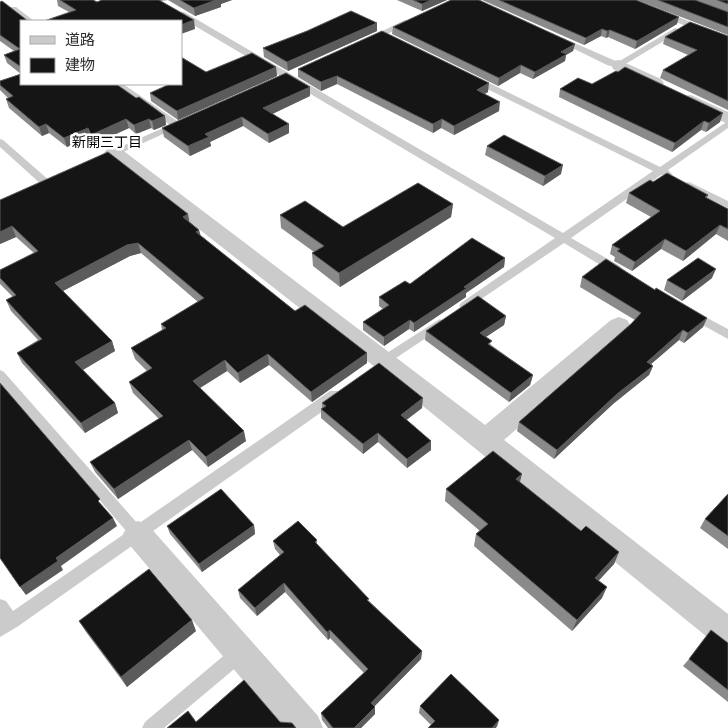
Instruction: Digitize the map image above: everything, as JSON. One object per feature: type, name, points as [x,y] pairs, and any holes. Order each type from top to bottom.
[{"type":"street","points":[[619,65],[728,119]]},
{"type":"street","points":[[106,156],[376,366],[485,441],[728,634]]},
{"type":"street","points":[[485,441],[620,326]]},
{"type":"street","points":[[138,534],[306,728]]},
{"type":"lane","points":[[13,9],[29,20]]},
{"type":"lane","points":[[172,9],[622,272]]},
{"type":"lane","points":[[652,10],[728,40]]},
{"type":"lane","points":[[365,41],[387,36],[416,19]]},
{"type":"lane","points":[[549,35],[610,63],[619,65],[687,24]]},
{"type":"lane","points":[[469,76],[728,205]]},
{"type":"lane","points":[[106,156],[181,123],[120,85]]},
{"type":"lane","points":[[376,366],[564,239],[728,124]]},
{"type":"lane","points":[[0,142],[47,183]]},
{"type":"lane","points":[[679,306],[728,335]]},
{"type":"lane","points":[[0,375],[138,534]]},
{"type":"lane","points":[[0,606],[5,625],[138,534],[344,388]]},
{"type":"lane","points":[[151,728],[240,653]]},
{"type":"building","points":[[60,0],[93,0],[97,2],[102,0],[159,0],[194,20],[182,25],[182,20],[47,20],[76,10]]},
{"type":"building","points":[[180,0],[216,0],[194,8]]},
{"type":"building","points":[[413,0],[432,0],[422,4]]},
{"type":"building","points":[[451,0],[479,0],[575,44],[561,52],[567,54],[535,72],[521,65],[499,78],[393,27]]},
{"type":"building","points":[[499,0],[636,0],[679,17],[637,41],[610,30],[602,29],[586,38]]},
{"type":"building","points":[[658,0],[695,0],[728,12],[728,27]]},
{"type":"building","points":[[717,0],[728,0],[728,4]]},
{"type":"building","points":[[2,1],[27,20],[20,20],[20,49],[0,35],[0,2]]},
{"type":"building","points":[[351,11],[377,23],[287,62],[263,48],[307,31]]},
{"type":"building","points":[[690,22],[728,36],[728,101],[663,70],[697,50],[665,37]]},
{"type":"building","points":[[382,31],[489,83],[477,90],[500,102],[454,126],[442,119],[433,124],[337,76],[321,82],[298,69]]},
{"type":"building","points":[[20,49],[20,66],[4,55]]},
{"type":"building","points":[[252,53],[276,67],[177,111],[150,93],[168,85],[182,85],[182,58],[206,72]]},
{"type":"building","points":[[625,67],[723,113],[709,123],[704,121],[675,143],[560,89],[578,78],[592,84]]},
{"type":"building","points":[[286,73],[310,87],[263,108],[289,124],[268,134],[242,117],[205,134],[209,137],[188,146],[162,128]]},
{"type":"building","points":[[20,74],[20,85],[117,85],[136,98],[139,97],[165,116],[152,121],[149,119],[134,125],[126,119],[91,135],[88,128],[64,138],[46,124],[39,127],[6,99],[13,96],[0,85],[0,81]]},
{"type":"building","points":[[504,135],[563,165],[545,176],[487,146]]},
{"type":"building","points":[[108,152],[188,214],[183,217],[199,230],[196,232],[295,311],[305,305],[367,353],[311,392],[268,354],[238,373],[225,360],[193,381],[244,431],[206,457],[189,440],[114,489],[90,462],[163,416],[129,382],[152,368],[131,348],[166,328],[161,324],[204,298],[138,243],[127,245],[55,283],[112,341],[75,362],[115,403],[81,423],[17,353],[42,339],[6,300],[16,295],[0,278],[0,270],[38,251],[12,226],[0,232],[0,200]]},
{"type":"building","points":[[667,173],[708,195],[705,197],[728,209],[728,229],[720,225],[686,251],[665,239],[635,262],[617,251],[620,249],[612,245],[660,211],[629,193],[650,180],[653,182]]},
{"type":"building","points":[[418,183],[453,204],[339,273],[312,253],[324,246],[280,215],[305,201],[343,227]]},
{"type":"building","points":[[472,238],[505,258],[464,287],[467,288],[414,323],[410,320],[384,337],[363,322],[389,305],[379,297],[405,281],[410,284]]},
{"type":"building","points":[[698,258],[716,269],[686,291],[667,280]]},
{"type":"building","points":[[606,259],[655,290],[656,288],[707,318],[688,333],[683,330],[647,362],[653,366],[617,394],[557,450],[519,422],[631,324],[641,313],[582,277]]},
{"type":"building","points":[[478,296],[506,316],[480,333],[492,341],[488,344],[533,375],[511,393],[426,331]]},
{"type":"building","points":[[379,363],[423,398],[401,415],[431,441],[407,459],[378,433],[363,444],[321,409],[326,406],[322,403]]},
{"type":"building","points":[[0,383],[100,499],[98,501],[113,518],[56,558],[58,561],[20,587],[0,558]]},
{"type":"building","points":[[493,451],[522,474],[516,479],[581,531],[586,526],[619,552],[595,578],[607,587],[577,620],[476,534],[488,524],[446,489]]},
{"type":"building","points":[[221,489],[254,525],[199,564],[167,526]]},
{"type":"building","points":[[728,494],[728,536],[705,519]]},
{"type":"building","points":[[298,521],[317,540],[315,542],[369,599],[367,600],[422,651],[371,703],[375,707],[354,728],[333,728],[321,713],[368,669],[330,630],[327,632],[284,583],[255,608],[238,590],[284,552],[273,541]]},
{"type":"building","points":[[149,569],[192,620],[121,677],[79,621]]},
{"type":"building","points":[[711,630],[728,643],[728,690],[689,659]]},
{"type":"building","points":[[451,674],[499,720],[492,728],[428,728],[435,721],[420,706]]},
{"type":"building","points":[[244,680],[280,722],[292,723],[296,728],[167,728],[188,711],[196,722]]},
{"type":"district","name":"新開三丁目","points":[[107,142]]}]
